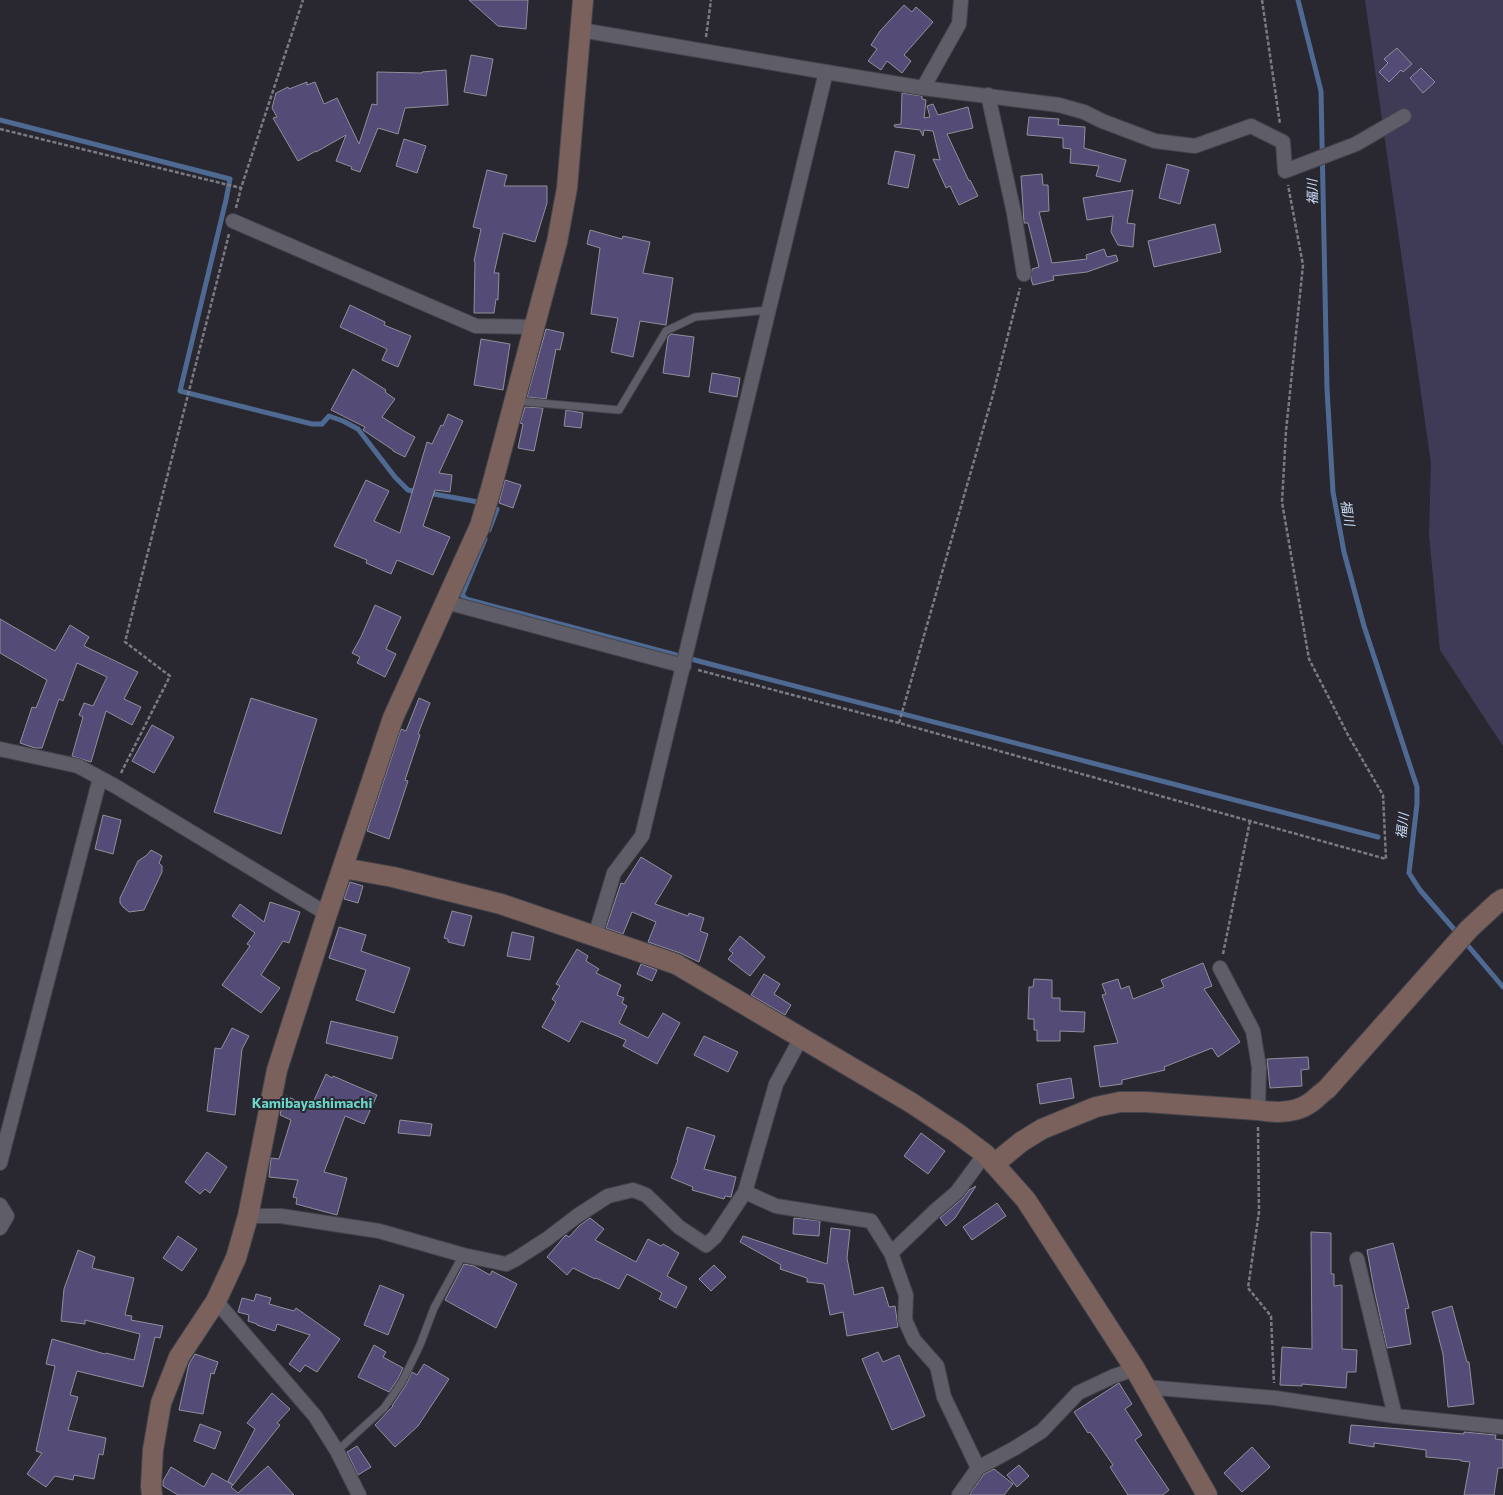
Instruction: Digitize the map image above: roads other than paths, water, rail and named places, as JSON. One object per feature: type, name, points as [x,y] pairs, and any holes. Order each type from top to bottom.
[{"type":"street","points":[[152,1495],[153,1450],[162,1403],[179,1357],[216,1301],[236,1258],[248,1216],[277,1070],[327,914],[394,718],[480,526],[557,242],[567,188],[583,0]]},
{"type":"street","points":[[923,88],[959,24],[961,0]]},
{"type":"street","points":[[581,30],[923,88],[1059,104],[1084,112],[1102,121],[1155,141],[1195,146],[1251,126],[1283,142],[1285,171],[1356,144],[1404,116]]},
{"type":"street","points":[[595,936],[614,873],[642,836],[826,72]]},
{"type":"street","points":[[988,95],[1014,213],[1024,274]]},
{"type":"street","points":[[233,221],[476,326],[534,327]]},
{"type":"street","points":[[446,602],[684,666]]},
{"type":"street","points":[[0,749],[78,766],[115,786],[327,914]]},
{"type":"street","points":[[0,1163],[100,778]]},
{"type":"street","points":[[343,868],[393,877],[501,904],[676,964],[910,1102],[990,1159],[1026,1200],[1135,1369],[1207,1495]]},
{"type":"street","points":[[891,1253],[990,1159],[1021,1142],[1042,1128],[1096,1107],[1120,1102],[1146,1102],[1270,1112],[1291,1111],[1309,1104],[1327,1089],[1469,929],[1496,903],[1503,899]]},
{"type":"street","points":[[1220,968],[1254,1031],[1258,1067],[1258,1110]]},
{"type":"street","points":[[248,1216],[281,1216],[379,1231],[463,1255],[506,1264],[547,1239],[577,1216],[608,1196],[633,1190],[646,1195],[679,1227],[706,1245],[715,1237],[745,1192],[776,1084],[801,1038]]},
{"type":"street","points":[[745,1192],[776,1206],[871,1221],[891,1253],[906,1295],[905,1320],[914,1340],[936,1366],[944,1397],[978,1468]]},
{"type":"street","points":[[0,1205],[7,1216],[0,1228]]},
{"type":"street","points":[[1357,1259],[1395,1416]]},
{"type":"street","points":[[216,1301],[315,1416],[337,1451],[359,1495]]},
{"type":"street","points":[[959,1495],[978,1468],[1015,1448],[1042,1430],[1078,1393],[1114,1376],[1135,1369]]},
{"type":"street","points":[[1145,1387],[1275,1398],[1395,1416],[1503,1427]]},
{"type":"lane","points":[[515,401],[618,410],[666,331],[695,317],[769,310]]},
{"type":"lane","points":[[337,1451],[384,1408],[402,1382],[420,1345],[434,1308],[463,1255]]},
{"type":"waterway","name":"福川","points":[[1298,0],[1321,91],[1327,389],[1333,492],[1344,552],[1364,626],[1417,787],[1417,804],[1409,873],[1420,890],[1459,935]]},
{"type":"waterway","points":[[0,120],[230,179],[180,391],[312,424],[322,424],[329,416],[343,421],[358,429],[395,477],[408,490],[418,492]]},
{"type":"waterway","points":[[428,493],[483,504]]},
{"type":"waterway","points":[[489,530],[497,509],[491,507]]},
{"type":"waterway","points":[[485,539],[462,595],[466,599],[706,663],[1378,837]]},
{"type":"waterway","name":"福川","points":[[1464,941],[1503,987]]},
{"type":"district","name":"Kamibayashimachi","points":[[312,1103]]}]
